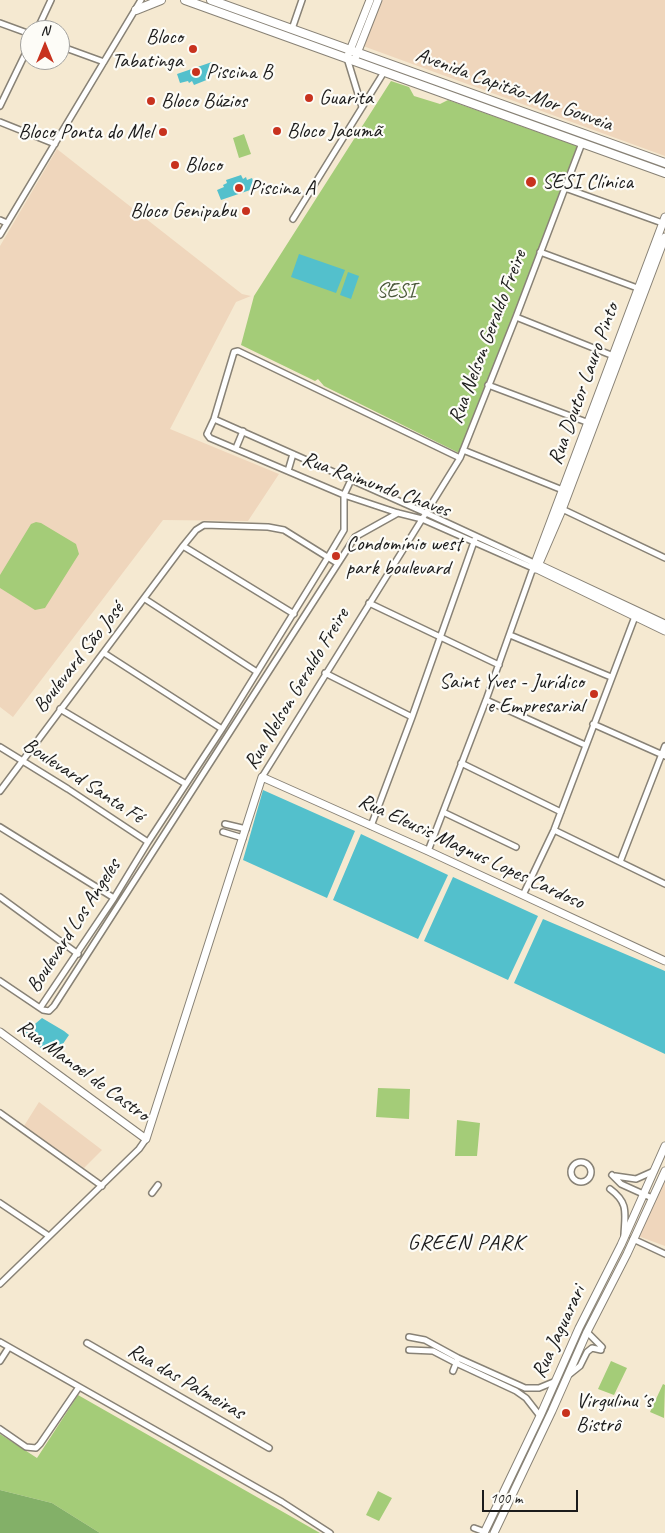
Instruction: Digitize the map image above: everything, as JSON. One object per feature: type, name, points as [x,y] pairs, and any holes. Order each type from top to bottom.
[{"type":"main road","points":[[136,10],[161,0]]},
{"type":"main road","name":"Avenida Capitão-Mor Gouveia","points":[[185,0],[665,173]]},
{"type":"main road","name":"Avenida Capitão-Mor Gouveia","points":[[211,0],[234,4],[292,29],[665,163]]},
{"type":"main road","points":[[351,60],[370,0]]},
{"type":"main road","points":[[354,50],[378,0]]},
{"type":"main road","points":[[454,97],[469,92]]},
{"type":"main road","name":"Rua Doutor Lauro Pinto","points":[[642,289],[664,221]]},
{"type":"main road","name":"Rua Doutor Lauro Pinto","points":[[536,566],[560,508],[642,289],[665,237]]},
{"type":"main road","name":"Rua Raimundo Chaves","points":[[536,566],[636,614],[665,631]]},
{"type":"main road","name":"Rua Raimundo Chaves","points":[[636,614],[665,624]]},
{"type":"main road","name":"Rua Eleusis Magnus Lopes Cardoso","points":[[262,777],[428,850],[665,961]]},
{"type":"main road","name":"Rua Nelson Geraldo Freire","points":[[146,1139],[262,777]]},
{"type":"main road","name":"Rua Manoel de Castro","points":[[0,1032],[146,1139]]},
{"type":"main road","name":"Rua Jaguarari","points":[[484,1532],[540,1416],[579,1328],[624,1238],[665,1146]]},
{"type":"main road","name":"Rua Jaguarari","points":[[494,1533],[587,1332],[665,1171]]},
{"type":"street","points":[[42,20],[51,0]]},
{"type":"street","points":[[0,235],[142,0]]},
{"type":"street","points":[[292,29],[302,0]]},
{"type":"street","points":[[0,23],[20,30]]},
{"type":"street","points":[[70,50],[104,62]]},
{"type":"street","points":[[351,60],[362,108]]},
{"type":"street","points":[[0,106],[20,65]]},
{"type":"street","points":[[293,219],[384,72]]},
{"type":"street","points":[[0,122],[55,144]]},
{"type":"street","name":"Rua Nelson Geraldo Freire","points":[[262,777],[460,458],[582,143]]},
{"type":"street","points":[[565,188],[664,221]]},
{"type":"street","points":[[0,220],[7,223]]},
{"type":"street","points":[[540,252],[642,289]]},
{"type":"street","points":[[516,317],[616,357]]},
{"type":"street","points":[[214,419],[234,352],[238,351],[460,458]]},
{"type":"street","points":[[488,386],[591,424]]},
{"type":"street","name":"Rua Raimundo Chaves","points":[[475,539],[426,513],[214,419],[207,435],[344,495],[422,519],[475,539],[536,566]]},
{"type":"street","points":[[236,448],[243,431]]},
{"type":"street","points":[[463,450],[566,491]]},
{"type":"street","points":[[288,471],[293,454]]},
{"type":"street","points":[[351,480],[344,495],[344,530],[355,537]]},
{"type":"street","points":[[560,508],[665,558]]},
{"type":"street","name":"Boulevard Los Angeles","points":[[344,530],[222,729],[56,988],[40,1008],[45,1011],[51,1009],[63,993],[355,537],[398,513]]},
{"type":"street","name":"Boulevard São José","points":[[0,791],[196,530],[204,526],[268,527],[284,530],[337,563]]},
{"type":"street","points":[[371,826],[475,539]]},
{"type":"street","points":[[183,546],[294,614]]},
{"type":"street","name":"Rua Doutor Lauro Pinto","points":[[428,850],[536,566]]},
{"type":"street","points":[[145,599],[257,672]]},
{"type":"street","points":[[369,603],[499,665]]},
{"type":"street","points":[[523,895],[554,830],[636,614]]},
{"type":"street","points":[[510,635],[612,677]]},
{"type":"street","points":[[104,653],[222,729]]},
{"type":"street","points":[[325,673],[412,717]]},
{"type":"street","points":[[246,690],[248,696],[250,697],[254,694]]},
{"type":"street","points":[[486,700],[585,745]]},
{"type":"street","points":[[60,709],[186,784]]},
{"type":"street","points":[[232,711],[238,709],[241,714]]},
{"type":"street","points":[[509,717],[514,712]]},
{"type":"street","points":[[594,724],[663,755]]},
{"type":"street","points":[[620,862],[665,746]]},
{"type":"street","name":"Boulevard Santa Fé","points":[[0,747],[148,842]]},
{"type":"street","points":[[461,763],[561,812]]},
{"type":"street","points":[[175,802],[177,808],[182,806]]},
{"type":"street","points":[[443,812],[516,847]]},
{"type":"street","points":[[160,824],[167,824],[168,828]]},
{"type":"street","points":[[225,824],[246,829]]},
{"type":"street","points":[[0,827],[114,898]]},
{"type":"street","points":[[554,830],[665,884]]},
{"type":"street","points":[[223,832],[243,838]]},
{"type":"street","points":[[0,897],[78,954]]},
{"type":"street","points":[[0,981],[40,1008]]},
{"type":"street","points":[[56,988],[63,993]]},
{"type":"street","points":[[0,1113],[102,1186]]},
{"type":"street","name":"Rua Nelson Geraldo Freire","points":[[0,1284],[140,1149],[146,1139]]},
{"type":"street","points":[[652,1198],[621,1184],[612,1176],[636,1179],[654,1171]]},
{"type":"street","points":[[152,1192],[158,1185]]},
{"type":"street","points":[[610,1189],[620,1196],[623,1201],[625,1208],[624,1238]]},
{"type":"street","points":[[0,1203],[49,1236]]},
{"type":"street","points":[[633,1239],[665,1254]]},
{"type":"street","points":[[567,1375],[580,1366],[587,1352],[592,1348],[602,1349],[587,1332]]},
{"type":"street","points":[[410,1337],[425,1340],[457,1361],[510,1388],[526,1398],[540,1416]]},
{"type":"street","points":[[0,1342],[282,1502],[330,1533]]},
{"type":"street","name":"Rua das Palmeiras","points":[[87,1343],[269,1448]]},
{"type":"street","points":[[0,1361],[9,1347]]},
{"type":"street","points":[[409,1350],[433,1351],[530,1389],[547,1386],[556,1381]]},
{"type":"street","points":[[452,1371],[457,1361]]},
{"type":"street","points":[[0,1429],[26,1447],[36,1448],[79,1387]]},
{"type":"street","points":[[526,1398],[530,1389]]},
{"type":"street","points":[[473,1531],[484,1532]]},
{"type":"shaded area","points":[[381,0],[665,0],[665,156],[363,46]]},
{"type":"shaded area","points":[[57,149],[242,294],[251,296],[236,302],[170,429],[279,474],[248,521],[163,520],[13,717],[0,707],[0,246]]},
{"type":"shaded area","points":[[39,1102],[102,1150],[84,1168],[24,1126]]},
{"type":"shaded area","points":[[665,1178],[665,1246],[638,1236]]},
{"type":"green space","name":"SESI","points":[[391,81],[409,87],[414,96],[440,104],[448,100],[577,146],[459,453],[324,386],[318,379],[315,381],[241,345],[254,296]]},
{"type":"green space","points":[[244,134],[251,154],[239,158],[233,138]]},
{"type":"green space","points":[[41,523],[76,544],[79,554],[45,608],[35,610],[0,588],[0,575],[31,524]]},
{"type":"green space","points":[[378,1088],[410,1089],[409,1119],[376,1117]]},
{"type":"green space","points":[[457,1120],[480,1123],[477,1156],[455,1156]]},
{"type":"green space","points":[[611,1361],[627,1368],[614,1395],[598,1389]]},
{"type":"green space","points":[[663,1384],[665,1385],[664,1418],[650,1412]]},
{"type":"green space","points":[[78,1395],[320,1533],[100,1533],[52,1503],[0,1490],[0,1434],[37,1458]]},
{"type":"green space","points":[[0,1490],[52,1503],[100,1533],[0,1533]]},
{"type":"green space","points":[[378,1491],[392,1498],[379,1521],[366,1515]]},
{"type":"water","name":"Piscina B","points":[[212,62],[215,69],[210,71],[211,74],[207,75],[209,79],[194,85],[192,81],[180,83],[177,74]]},
{"type":"water","name":"Piscina A","points":[[241,175],[243,179],[246,177],[247,180],[252,178],[256,188],[221,200],[217,190],[224,187],[223,185],[227,183],[226,180]]},
{"type":"water","points":[[299,254],[345,270],[336,293],[291,277]]},
{"type":"water","points":[[348,272],[359,276],[351,299],[340,295]]},
{"type":"water","points":[[263,790],[355,831],[327,898],[243,860]]},
{"type":"water","points":[[361,834],[448,875],[418,939],[333,900]]},
{"type":"water","points":[[453,877],[538,916],[508,980],[424,941]]},
{"type":"water","points":[[543,919],[665,971],[665,1054],[514,983]]},
{"type":"water","points":[[42,1018],[69,1035],[54,1057],[22,1035]]},
{"type":"place","name":"Bloco Tabatinga","points":[[193,49]]},
{"type":"place","name":"Piscina B","points":[[196,72]]},
{"type":"place","name":"Guarita","points":[[309,98]]},
{"type":"place","name":"Bloco Búzios","points":[[151,101]]},
{"type":"place","name":"Bloco Jacumã","points":[[277,131]]},
{"type":"place","name":"Bloco Ponta do Mel","points":[[163,132]]},
{"type":"place","name":"Bloco","points":[[175,165]]},
{"type":"place","name":"SESI Clínica","points":[[531,182]]},
{"type":"place","name":"Piscina A","points":[[239,188]]},
{"type":"place","name":"Bloco Genipabu","points":[[246,211]]},
{"type":"place","name":"Condomínio west park boulevard","points":[[336,556]]},
{"type":"place","name":"Saint Yves - Jurídico e Empresarial","points":[[594,694]]},
{"type":"place","name":"Virgulinu´s Bistrô","points":[[566,1413]]},
{"type":"district","name":"GREEN PARK","points":[[466,1243]]}]
